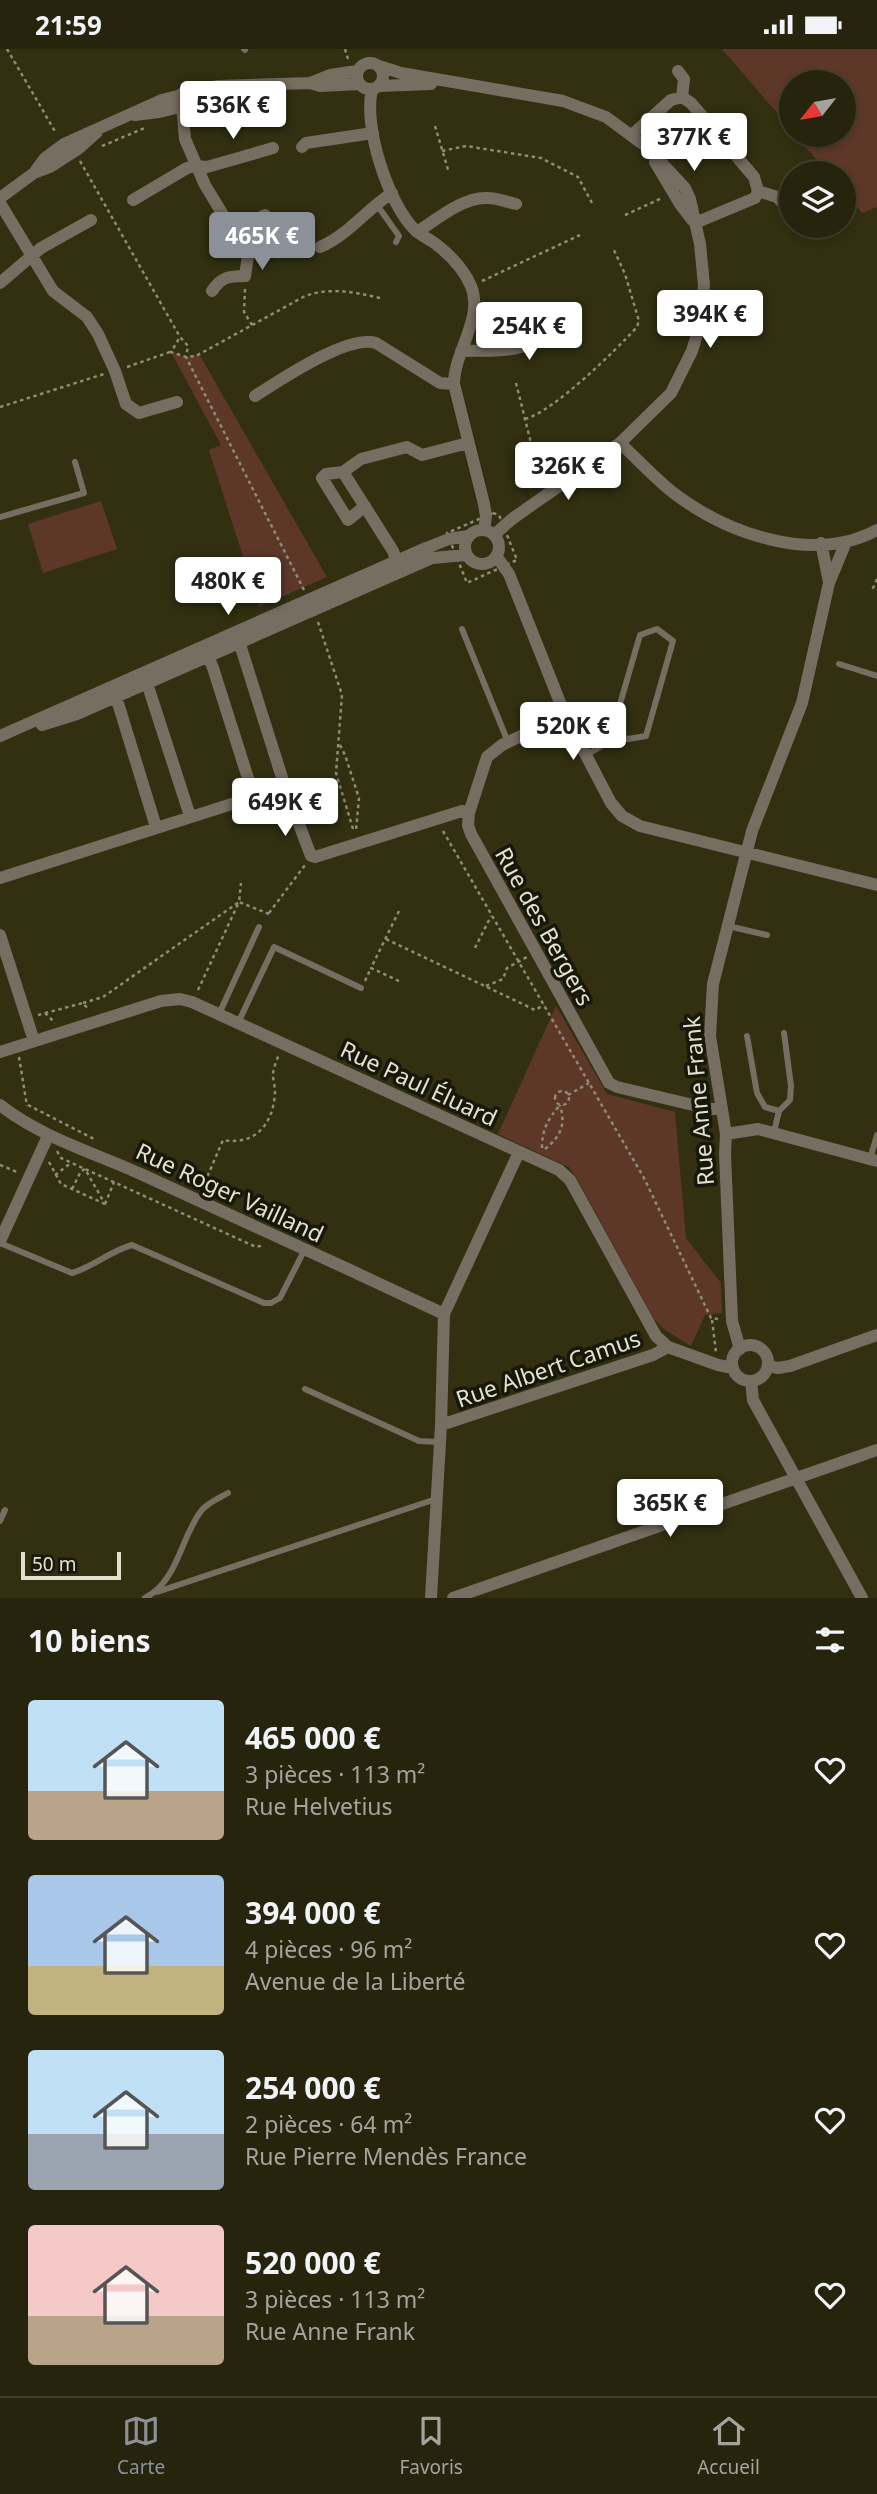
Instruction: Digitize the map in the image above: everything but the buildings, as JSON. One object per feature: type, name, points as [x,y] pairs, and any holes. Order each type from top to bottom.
[{"type":"street","points":[[0,736],[63,712],[77,714],[114,691],[399,566],[449,539],[468,536],[478,530],[494,530],[621,443],[671,393],[692,351],[699,328],[704,285],[703,264],[690,199],[684,188],[648,148],[606,117],[562,101],[457,84],[367,63],[358,78],[320,86],[310,83],[268,86],[181,100],[159,112],[130,115],[102,127],[86,143],[67,150],[50,167],[34,173],[0,201],[53,291],[87,317],[98,334],[126,404],[139,413],[177,402]]},
{"type":"street","points":[[379,67],[383,76],[375,88],[369,112],[392,193],[401,212],[417,232],[437,244],[455,261],[471,286],[474,312],[454,384],[486,516],[499,545],[500,561],[565,715],[588,754],[611,803],[631,823],[877,885]]},
{"type":"street","points":[[678,71],[684,79],[682,97]]},
{"type":"street","points":[[358,78],[365,89],[457,84]]},
{"type":"street","points":[[632,135],[671,100],[682,97],[691,103],[754,177],[758,191],[755,198],[695,223]]},
{"type":"street","points":[[181,100],[185,138],[196,166],[248,256],[245,276],[229,276],[218,282],[212,291]]},
{"type":"street","points":[[302,147],[306,143],[373,133]]},
{"type":"street","points":[[133,200],[187,168],[208,167],[273,148]]},
{"type":"street","points":[[648,148],[673,193],[695,223]]},
{"type":"street","points":[[758,191],[779,199]]},
{"type":"street","points":[[320,247],[331,243],[376,203],[392,193]]},
{"type":"street","points":[[417,232],[467,202],[479,198],[489,197],[516,204]]},
{"type":"street","points":[[234,233],[265,215]]},
{"type":"street","points":[[0,283],[31,255],[91,220]]},
{"type":"street","points":[[461,351],[518,348],[535,342],[548,330],[560,308]]},
{"type":"street","points":[[256,396],[316,359],[367,341],[376,343],[440,383],[454,384]]},
{"type":"street","points":[[365,506],[348,520],[322,478],[326,474],[343,472],[361,459],[407,447],[422,455],[468,443]]},
{"type":"street","points":[[621,443],[671,491],[729,525],[789,542],[846,541],[873,534]]},
{"type":"street","points":[[343,472],[399,566]]},
{"type":"street","points":[[461,555],[468,536]]},
{"type":"street","points":[[829,583],[846,541]]},
{"type":"street","points":[[821,543],[829,583]]},
{"type":"street","points":[[399,566],[432,558],[461,555],[481,565],[500,561]]},
{"type":"street","name":"Rue Anne Frank","points":[[740,1349],[732,1321],[726,1134],[709,1022],[713,983],[746,853],[773,773],[802,703],[829,583]]},
{"type":"street","points":[[238,637],[285,787],[311,856],[461,811],[469,813],[487,757],[493,750],[565,715]]},
{"type":"street","points":[[206,651],[254,797]]},
{"type":"street","points":[[145,678],[190,817]]},
{"type":"street","points":[[114,691],[156,827]]},
{"type":"street","points":[[0,744],[31,726]]},
{"type":"street","points":[[0,878],[285,787]]},
{"type":"street","name":"Rue des Bergers","points":[[469,813],[468,825],[471,834],[602,1075]]},
{"type":"street","points":[[0,935],[34,1041]]},
{"type":"street","name":"Rue Paul Éluard","points":[[0,1052],[161,1001],[180,999],[192,1002],[559,1170],[570,1180],[644,1319],[656,1336],[668,1347],[733,1368]]},
{"type":"street","points":[[602,1075],[617,1087],[710,1109],[722,1109]]},
{"type":"street","name":"Rue Roger Vailland","points":[[0,1105],[48,1136],[80,1147],[444,1314]]},
{"type":"street","points":[[726,1134],[758,1129],[874,1160]]},
{"type":"street","points":[[0,1242],[48,1136]]},
{"type":"street","points":[[431,1598],[444,1314],[519,1152]]},
{"type":"street","points":[[768,1366],[790,1366],[877,1335]]},
{"type":"street","points":[[746,1346],[759,1348],[767,1359],[768,1366],[762,1376],[751,1381],[740,1378],[733,1368],[733,1361],[740,1349],[746,1346]]},
{"type":"street","name":"Rue Albert Camus","points":[[441,1425],[653,1355],[668,1347]]},
{"type":"street","points":[[751,1381],[753,1400],[862,1598]]},
{"type":"street","points":[[453,1598],[877,1450]]},
{"type":"lane","points":[[376,203],[399,236],[396,242]]},
{"type":"lane","points":[[0,517],[84,493],[75,462]]},
{"type":"lane","points":[[462,629],[508,742]]},
{"type":"lane","points":[[588,754],[600,747],[611,735],[640,635],[657,629],[673,641],[646,736],[628,739],[611,735]]},
{"type":"lane","points":[[839,664],[877,676]]},
{"type":"lane","points":[[727,926],[767,935]]},
{"type":"lane","points":[[219,1014],[259,927]]},
{"type":"lane","points":[[238,1023],[274,947],[362,988]]},
{"type":"lane","points":[[774,1132],[779,1111],[790,1100],[791,1086],[784,1033]]},
{"type":"lane","points":[[747,1036],[757,1093],[765,1107],[779,1111]]},
{"type":"lane","points":[[874,1160],[877,1135]]},
{"type":"lane","points":[[0,1242],[72,1273],[132,1245],[264,1303],[280,1298],[305,1249]]},
{"type":"lane","points":[[305,1389],[419,1441],[439,1442]]},
{"type":"lane","points":[[157,1592],[166,1583],[202,1509],[228,1493]]},
{"type":"lane","points":[[145,1598],[436,1499]]},
{"type":"lane","points":[[0,1521],[5,1510]]},
{"type":"path","points":[[7,49],[67,150],[80,161],[180,337],[188,346],[186,357],[311,605],[342,695],[338,743],[337,779],[356,837],[359,798],[345,754],[338,743]]},
{"type":"path","points":[[435,127],[449,173]]},
{"type":"path","points":[[442,151],[466,146],[541,157],[578,177],[592,203]]},
{"type":"path","points":[[625,215],[673,193]]},
{"type":"path","points":[[471,286],[580,235]]},
{"type":"path","points":[[525,419],[533,417],[561,398],[637,327],[639,321],[625,274],[613,248]]},
{"type":"path","points":[[245,276],[244,311],[252,325]]},
{"type":"path","points":[[0,407],[171,352],[186,357],[195,356],[305,296],[318,292],[346,291],[380,298]]},
{"type":"path","points":[[171,352],[180,337]]},
{"type":"path","points":[[516,383],[534,455]]},
{"type":"path","points":[[494,513],[499,515],[494,530],[517,560],[500,561],[467,583],[461,555],[447,533],[486,516],[494,513]]},
{"type":"path","points":[[877,579],[873,588],[877,590]]},
{"type":"path","points":[[436,819],[644,1178],[712,1318],[718,1365]]},
{"type":"path","points":[[259,927],[311,856]]},
{"type":"path","points":[[192,1002],[239,902],[241,883]]},
{"type":"path","points":[[239,902],[268,914]]},
{"type":"path","points":[[26,1018],[103,997],[239,902]]},
{"type":"path","points":[[362,988],[398,911]]},
{"type":"path","points":[[475,948],[492,915]]},
{"type":"path","points":[[386,939],[535,1010],[544,1005]]},
{"type":"path","points":[[485,987],[503,979],[507,968],[536,952]]},
{"type":"path","points":[[371,968],[401,982]]},
{"type":"path","points":[[83,1003],[97,1021]]},
{"type":"path","points":[[202,1189],[223,1140],[238,1143],[248,1140],[258,1134],[264,1125],[275,1092],[273,1074],[283,1044]]},
{"type":"path","points":[[18,1046],[28,1105]]},
{"type":"path","points":[[568,1095],[563,1091],[556,1094],[555,1101],[560,1105],[565,1120],[557,1139],[542,1151],[542,1135],[548,1119],[560,1105],[566,1103],[568,1095],[602,1075]]},
{"type":"path","points":[[105,1204],[61,1184],[49,1160],[57,1152],[71,1163],[256,1247],[266,1244],[271,1233]]},
{"type":"path","points":[[55,1175],[71,1163]]},
{"type":"path","points":[[0,1165],[30,1178]]},
{"type":"path","points":[[72,1189],[81,1171],[85,1169]]},
{"type":"path","points":[[85,1169],[105,1204]]},
{"type":"path","points":[[105,1204],[114,1182]]},
{"type":"path","points":[[712,1318],[732,1321]]},
{"type":"shaded area","points":[[722,49],[877,49],[877,207],[862,213],[856,206],[856,161],[818,161],[805,147],[856,147],[856,70],[779,70],[779,115]]},
{"type":"shaded area","points":[[171,352],[186,357],[199,354],[327,577],[259,607],[209,450],[221,445]]},
{"type":"shaded area","points":[[101,501],[117,549],[43,573],[28,524]]},
{"type":"shaded area","points":[[556,1006],[607,1094],[675,1112],[686,1238],[721,1283],[722,1313],[705,1315],[691,1346],[665,1330],[654,1319],[569,1167],[498,1134]]}]
